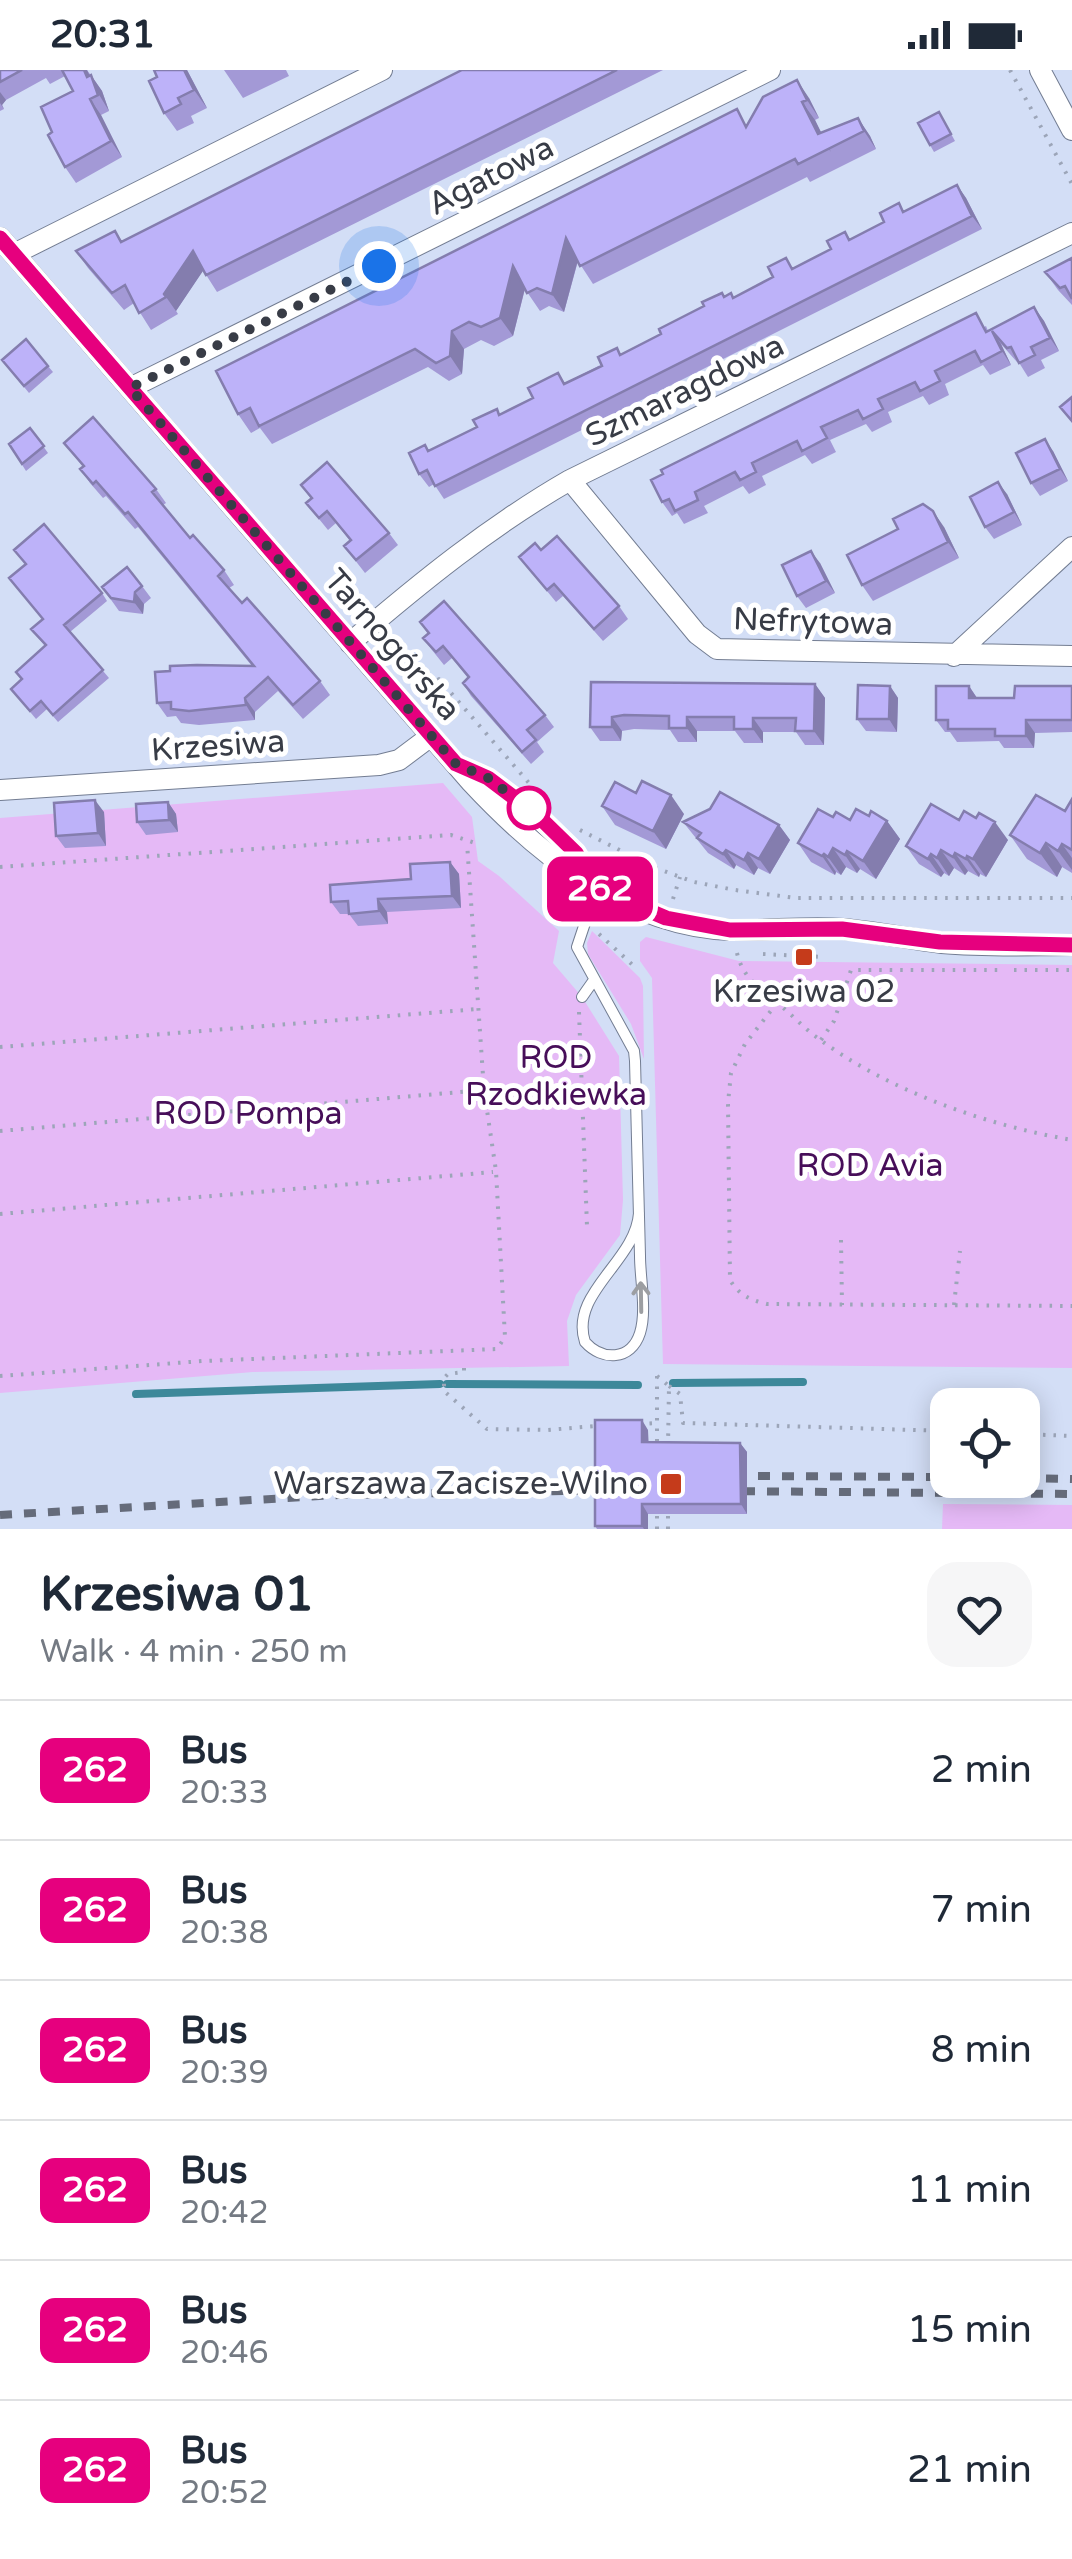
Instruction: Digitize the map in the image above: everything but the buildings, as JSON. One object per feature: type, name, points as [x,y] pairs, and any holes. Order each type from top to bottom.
[{"type":"street","points":[[7,246],[382,70]]},
{"type":"street","name":"Agatowa","points":[[130,388],[770,70]]},
{"type":"street","points":[[1040,70],[1072,130]]},
{"type":"street","name":"Szmaragdowa","points":[[350,643],[464,549],[570,480],[1072,232]]},
{"type":"street","name":"Tarnogórska","points":[[7,246],[456,764],[537,846],[596,888],[666,918],[730,930],[842,929],[940,942],[1072,945]]},
{"type":"street","name":"Nefrytowa","points":[[570,480],[697,634],[718,649],[1072,656]]},
{"type":"street","points":[[954,656],[1072,547]]},
{"type":"street","name":"Krzesiwa","points":[[0,790],[379,765],[399,760],[432,736]]},
{"type":"lane","points":[[596,888],[577,941],[581,958],[634,1051],[639,1212],[640,1334],[623,1353],[602,1355],[585,1342],[582,1317],[630,1243],[639,1212]]},
{"type":"lane","points":[[582,997],[594,980]]},
{"type":"path","points":[[1010,70],[1072,184]]},
{"type":"path","points":[[398,698],[410,688],[418,698],[439,679],[531,786]]},
{"type":"path","points":[[569,820],[581,831],[653,867],[694,882],[734,890],[796,898],[1072,898]]},
{"type":"path","points":[[0,868],[451,836],[475,843]]},
{"type":"path","points":[[0,1376],[203,1361],[496,1348],[505,1337],[496,1171],[484,1090],[467,843]]},
{"type":"path","points":[[596,928],[636,968]]},
{"type":"path","points":[[730,930],[739,962],[750,982],[821,1040],[917,1095],[993,1122],[1072,1140]]},
{"type":"path","points":[[821,1040],[834,1021],[851,970],[1072,970]]},
{"type":"path","points":[[582,997],[579,1011],[586,1226]]},
{"type":"path","points":[[777,1002],[745,1044],[730,1072],[730,1280],[743,1296],[767,1304],[1072,1306]]},
{"type":"path","points":[[0,1047],[478,1009]]},
{"type":"path","points":[[0,1131],[484,1090]]},
{"type":"path","points":[[0,1214],[496,1171]]},
{"type":"path","points":[[841,1240],[842,1304]]},
{"type":"path","points":[[954,1305],[960,1251]]},
{"type":"path","points":[[464,1368],[464,1372],[444,1378],[444,1391],[488,1429],[548,1430],[602,1424]]},
{"type":"path","points":[[657,1452],[657,1376],[680,1394],[683,1424],[930,1431]]},
{"type":"path","points":[[668,1386],[668,1451]]},
{"type":"path","points":[[624,1424],[657,1423]]},
{"type":"path","points":[[1040,1435],[1072,1436]]},
{"type":"path","points":[[648,1436],[657,1436]]},
{"type":"path","points":[[657,1514],[657,1529]]},
{"type":"path","points":[[668,1514],[668,1529]]},
{"type":"green space","name":"ROD Pompa","points":[[443,783],[472,817],[478,861],[559,931],[553,963],[582,997],[619,1056],[623,1200],[620,1235],[576,1295],[567,1321],[569,1366],[253,1372],[0,1393],[0,818]]},
{"type":"green space","points":[[592,931],[640,978],[644,1059],[631,1024],[588,954]]},
{"type":"green space","name":"ROD Avia","points":[[646,937],[739,961],[1072,965],[1072,1368],[663,1364],[652,978],[640,961],[640,942]]},
{"type":"green space","points":[[943,1504],[1072,1505],[1072,1529],[942,1529]]},
{"type":"waterway","points":[[673,1383],[803,1382]]},
{"type":"waterway","points":[[136,1394],[440,1384]]},
{"type":"waterway","points":[[447,1384],[638,1385]]},
{"type":"railway","points":[[758,1476],[930,1477]]},
{"type":"railway","points":[[1040,1478],[1072,1479]]},
{"type":"railway","points":[[0,1515],[338,1495],[624,1490]]},
{"type":"railway","points":[[719,1491],[1072,1494]]},
{"type":"bus line","name":"262","points":[[0,238],[456,764],[503,787],[536,814],[576,853],[596,888],[666,918],[730,930],[842,929],[940,942],[1072,945]]},
{"type":"place","name":"Krzesiwa 02","points":[[804,957]]},
{"type":"place","name":"Warszawa Zacisze-Wilno","points":[[671,1484]]},
{"type":"route","points":[[379,266],[130,388],[456,764],[503,787],[536,814],[529,808]]},
{"type":"park label","name":"ROD Rzodkiewka","points":[[556,1076]]}]
